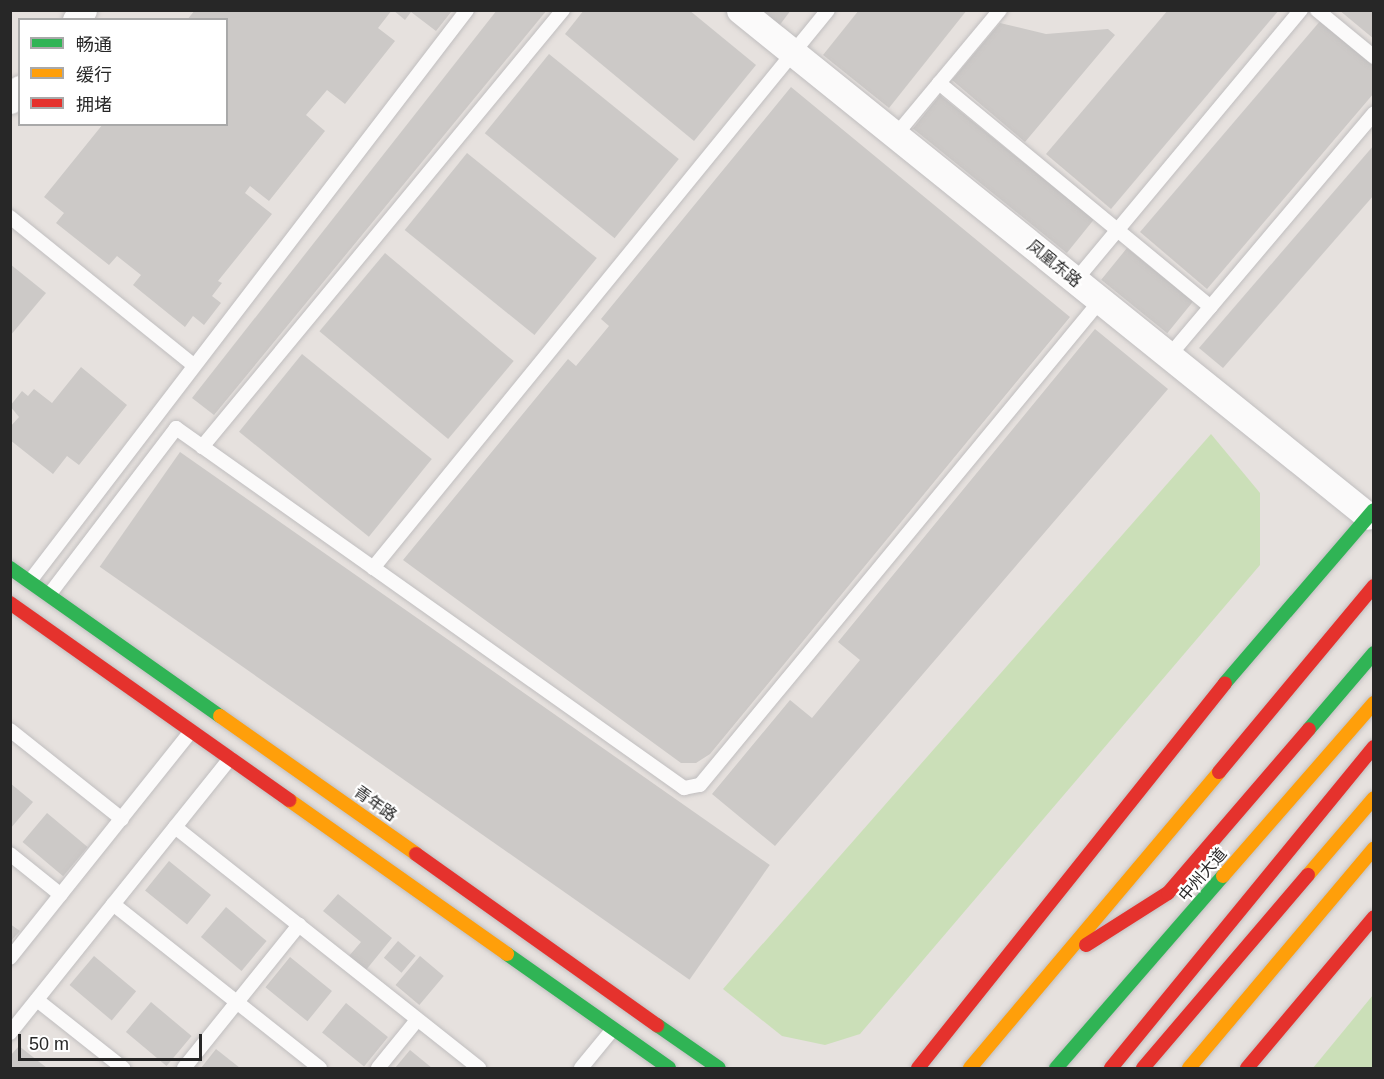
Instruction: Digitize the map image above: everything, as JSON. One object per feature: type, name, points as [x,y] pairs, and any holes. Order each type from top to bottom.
[{"type":"main road","points":[[918,1068],[1201,712],[1371,513]]},
{"type":"main road","name":"青年路","points":[[10,568],[719,1068]]},
{"type":"main road","points":[[970,1068],[1374,586]]},
{"type":"main road","points":[[10,603],[669,1068]]},
{"type":"main road","points":[[1059,962],[1168,893],[1374,653]]},
{"type":"main road","name":"中州大道","points":[[1056,1068],[1374,703]]},
{"type":"main road","points":[[1113,1068],[1374,747]]},
{"type":"main road","points":[[1143,1068],[1374,798]]},
{"type":"main road","points":[[1189,1068],[1374,848]]},
{"type":"main road","points":[[1247,1068],[1374,917]]},
{"type":"main road","points":[[1038,1068],[1103,1014]]},
{"type":"street","name":"凤凰东路","points":[[740,10],[1100,301],[1371,513]]},
{"type":"lane","points":[[30,582],[192,364],[467,10]]},
{"type":"lane","points":[[202,447],[563,10]]},
{"type":"lane","points":[[373,568],[828,10]]},
{"type":"lane","points":[[895,136],[1000,10]]},
{"type":"lane","points":[[1075,281],[1301,10]]},
{"type":"lane","points":[[1317,10],[1374,57]]},
{"type":"lane","points":[[939,83],[1211,307]]},
{"type":"lane","points":[[1169,356],[1374,113]]},
{"type":"lane","points":[[10,217],[192,364]]},
{"type":"lane","points":[[49,595],[176,428],[684,788],[700,785],[1100,301]]},
{"type":"lane","points":[[10,730],[122,819]]},
{"type":"lane","points":[[10,958],[191,731]]},
{"type":"lane","points":[[10,1033],[230,758]]},
{"type":"lane","points":[[175,827],[478,1068]]},
{"type":"lane","points":[[10,855],[61,895]]},
{"type":"lane","points":[[113,904],[320,1068]]},
{"type":"lane","points":[[184,1068],[299,925]]},
{"type":"lane","points":[[37,1000],[123,1068]]},
{"type":"lane","points":[[378,1068],[417,1020]]},
{"type":"lane","points":[[581,1068],[613,1029]]},
{"type":"green space","points":[[1211,434],[1260,493],[1260,565],[860,1034],[825,1045],[782,1036],[723,989]]},
{"type":"green space","points":[[1373,995],[1373,1068],[1313,1068]]},
{"type":"building","points":[[195,10],[392,10],[378,28],[395,41],[345,104],[327,90],[306,115],[325,131],[269,201],[250,186],[245,193],[272,214],[218,281],[222,283],[212,296],[221,303],[204,325],[193,316],[185,327],[133,285],[141,275],[117,256],[109,265],[56,223],[64,213],[44,197],[101,126],[228,126],[228,18],[189,18]]},
{"type":"building","points":[[393,10],[450,10],[451,12],[436,31],[411,12],[405,20]]},
{"type":"building","points":[[497,10],[547,10],[214,415],[192,398]]},
{"type":"building","points":[[584,10],[689,10],[756,65],[694,141],[565,34]]},
{"type":"building","points":[[761,10],[791,10],[779,26]]},
{"type":"building","points":[[859,10],[967,10],[889,108],[823,55]]},
{"type":"building","points":[[1168,10],[1279,10],[1111,209],[1046,154]]},
{"type":"building","points":[[1339,10],[1374,10],[1374,39]]},
{"type":"building","points":[[1321,20],[1374,64],[1374,93],[1207,289],[1140,232]]},
{"type":"building","points":[[1000,23],[1046,34],[1108,29],[1115,35],[1025,142],[952,80]]},
{"type":"building","points":[[549,54],[679,159],[615,238],[485,133]]},
{"type":"building","points":[[791,87],[1070,317],[710,754],[696,763],[681,763],[403,560],[568,359],[576,366],[609,326],[601,319]]},
{"type":"building","points":[[940,95],[1094,220],[1067,253],[913,128]]},
{"type":"building","points":[[1374,145],[1374,195],[1223,368],[1199,348]]},
{"type":"building","points":[[467,153],[597,258],[534,335],[405,230]]},
{"type":"building","points":[[1127,248],[1193,301],[1167,333],[1101,280]]},
{"type":"building","points":[[385,253],[514,361],[448,439],[319,331]]},
{"type":"building","points":[[10,264],[46,293],[10,336]]},
{"type":"building","points":[[1095,329],[1168,389],[775,846],[712,794],[790,700],[812,718],[860,660],[838,642]]},
{"type":"building","points":[[302,354],[432,459],[369,537],[239,432]]},
{"type":"building","points":[[81,367],[127,405],[79,465],[67,456],[53,474],[10,440],[10,427],[19,417],[10,406],[22,391],[28,396],[34,389],[52,403]]},
{"type":"building","points":[[180,452],[770,865],[689,980],[100,567]]},
{"type":"building","points":[[10,783],[33,802],[10,829]]},
{"type":"building","points":[[47,813],[88,847],[63,876],[23,842]]},
{"type":"building","points":[[169,861],[211,895],[187,925],[145,891]]},
{"type":"building","points":[[338,894],[392,938],[366,970],[349,956],[361,942],[323,911]]},
{"type":"building","points":[[226,907],[267,941],[242,971],[201,937]]},
{"type":"building","points":[[10,924],[20,931],[10,942]]},
{"type":"building","points":[[398,941],[416,956],[401,973],[384,958]]},
{"type":"building","points":[[94,956],[136,991],[112,1020],[70,985]]},
{"type":"building","points":[[420,956],[444,976],[419,1005],[396,985]]},
{"type":"building","points":[[290,957],[332,991],[307,1021],[265,987]]},
{"type":"building","points":[[151,1002],[192,1036],[167,1066],[126,1032]]},
{"type":"building","points":[[346,1003],[388,1037],[364,1067],[322,1033]]},
{"type":"building","points":[[19,1046],[47,1068],[10,1068],[10,1056]]},
{"type":"building","points":[[216,1049],[240,1068],[201,1068]]},
{"type":"building","points":[[410,1050],[432,1068],[395,1068]]},
{"type":"traffic: fast","points":[[1225,683],[1374,510]]},
{"type":"traffic: fast","points":[[10,568],[220,716]]},
{"type":"traffic: fast","points":[[1309,729],[1374,653]]},
{"type":"traffic: fast","points":[[1056,1068],[1223,876]]},
{"type":"traffic: fast","points":[[507,954],[669,1068]]},
{"type":"traffic: fast","points":[[657,1025],[719,1068]]},
{"type":"traffic: slow","points":[[1223,876],[1374,703]]},
{"type":"traffic: slow","points":[[220,716],[416,854]]},
{"type":"traffic: slow","points":[[970,1068],[1219,772]]},
{"type":"traffic: slow","points":[[1308,875],[1374,798]]},
{"type":"traffic: slow","points":[[289,800],[507,954]]},
{"type":"traffic: slow","points":[[1189,1068],[1374,848]]},
{"type":"traffic: jam","points":[[1219,772],[1374,586]]},
{"type":"traffic: jam","points":[[10,603],[289,800]]},
{"type":"traffic: jam","points":[[918,1068],[1225,683]]},
{"type":"traffic: jam","points":[[1086,945],[1168,893],[1309,729]]},
{"type":"traffic: jam","points":[[1111,1068],[1374,747]]},
{"type":"traffic: jam","points":[[416,854],[657,1025]]},
{"type":"traffic: jam","points":[[1143,1068],[1308,875]]},
{"type":"traffic: jam","points":[[1247,1068],[1374,917]]}]
